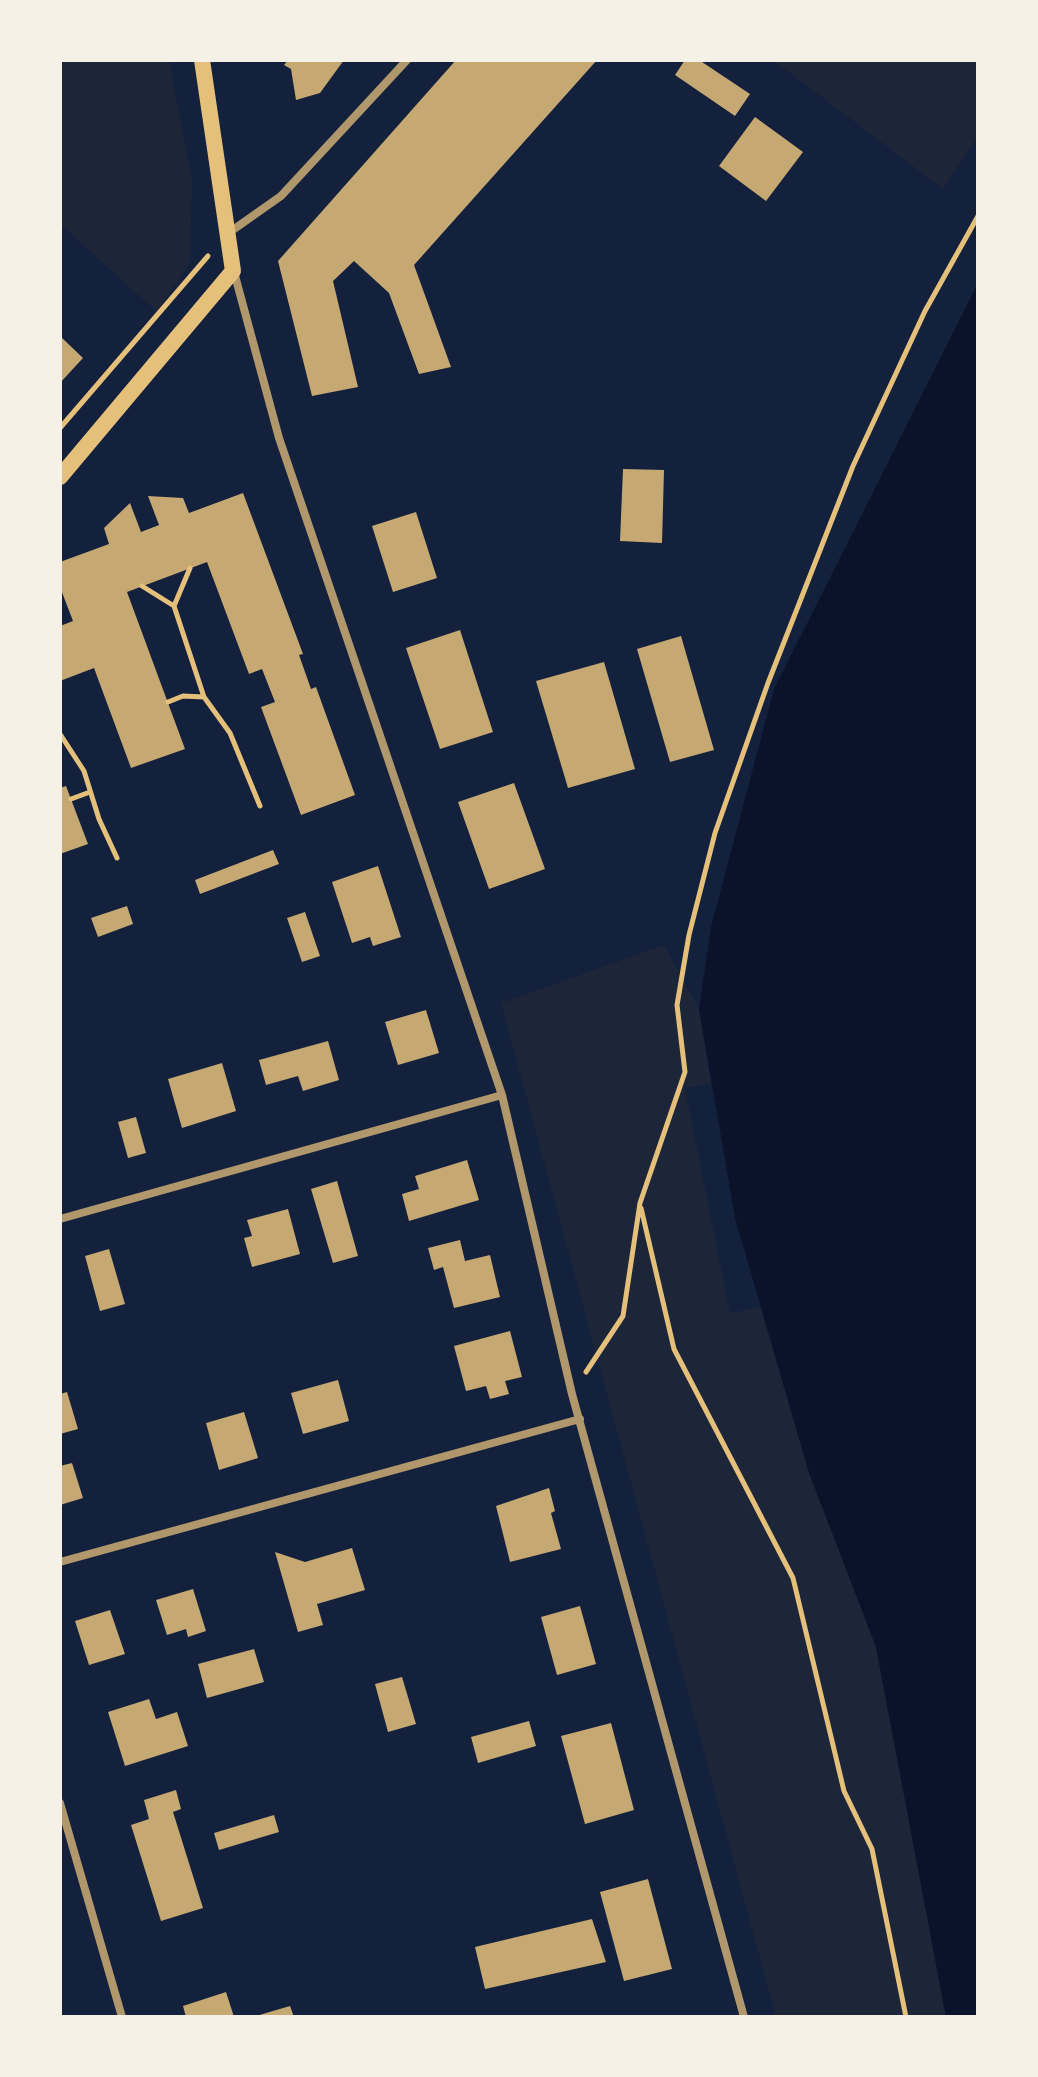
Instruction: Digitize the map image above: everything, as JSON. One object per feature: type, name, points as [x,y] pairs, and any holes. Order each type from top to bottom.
[{"type":"main road","points":[[60,477],[233,271],[202,60]]},
{"type":"street","points":[[227,234],[281,196],[407,60]]},
{"type":"street","points":[[233,271],[279,438],[502,1095],[572,1394],[744,2017]]},
{"type":"street","points":[[60,1219],[502,1095]]},
{"type":"street","points":[[60,1562],[580,1419]]},
{"type":"street","points":[[60,1803],[122,2017]]},
{"type":"path","points":[[572,1394],[623,1316],[640,1203],[685,1072],[677,1005],[689,935],[715,833],[768,683],[853,466],[925,311],[978,216]]},
{"type":"path","points":[[60,428],[227,234]]},
{"type":"path","points":[[174,606],[190,568]]},
{"type":"path","points":[[142,586],[174,606],[204,697],[230,733],[260,806]]},
{"type":"path","points":[[168,702],[183,696],[204,697]]},
{"type":"path","points":[[60,734],[84,771],[117,858]]},
{"type":"path","points":[[71,799],[90,792]]},
{"type":"path","points":[[640,1203],[674,1349],[793,1578],[844,1791],[872,1849],[906,2017]]},
{"type":"shaded area","points":[[60,60],[169,60],[192,181],[190,263],[157,312],[60,224]]},
{"type":"shaded area","points":[[773,60],[978,60],[978,137],[943,189]]},
{"type":"shaded area","points":[[978,283],[978,2017],[946,2017],[876,1647],[809,1473],[735,1218],[699,1009],[711,927],[774,689]]},
{"type":"shaded area","points":[[664,945],[699,1009],[711,1084],[685,1088],[730,1313],[761,1307],[803,1452],[876,1647],[946,2017],[776,2017],[501,1003]]},
{"type":"building","points":[[288,60],[344,60],[320,93],[296,100],[291,69],[284,65]]},
{"type":"building","points":[[456,60],[597,60],[414,265],[451,367],[419,374],[389,293],[354,261],[333,281],[358,387],[312,396],[278,261]]},
{"type":"building","points":[[685,60],[699,60],[750,94],[735,116],[675,75]]},
{"type":"building","points":[[755,117],[803,152],[766,201],[719,166]]},
{"type":"building","points":[[60,336],[83,358],[60,383]]},
{"type":"building","points":[[623,469],[664,470],[662,543],[620,541]]},
{"type":"building","points":[[243,493],[303,654],[299,655],[311,689],[316,687],[355,795],[301,815],[261,707],[275,702],[262,669],[249,674],[207,562],[127,592],[185,749],[131,768],[94,668],[60,681],[60,626],[73,621],[60,587],[60,562],[109,544],[104,528],[130,503],[141,532],[159,525],[148,496],[183,498],[189,513]]},
{"type":"building","points":[[416,512],[437,578],[393,592],[372,526]]},
{"type":"building","points":[[460,630],[493,732],[440,749],[406,648]]},
{"type":"building","points":[[681,636],[714,750],[670,762],[637,649]]},
{"type":"building","points":[[604,662],[635,769],[568,788],[536,681]]},
{"type":"building","points":[[514,783],[545,869],[489,889],[458,802]]},
{"type":"building","points":[[66,786],[88,844],[60,854],[60,788]]},
{"type":"building","points":[[273,850],[279,864],[200,894],[195,880]]},
{"type":"building","points":[[378,866],[401,937],[373,946],[370,937],[352,943],[332,882]]},
{"type":"building","points":[[127,906],[133,924],[98,937],[91,918]]},
{"type":"building","points":[[305,912],[320,956],[302,962],[287,918]]},
{"type":"building","points":[[426,1010],[439,1053],[398,1065],[385,1022]]},
{"type":"building","points":[[328,1041],[339,1080],[303,1091],[298,1076],[266,1085],[259,1060]]},
{"type":"building","points":[[222,1063],[236,1111],[182,1128],[168,1079]]},
{"type":"building","points":[[136,1117],[146,1153],[128,1158],[118,1122]]},
{"type":"building","points":[[467,1160],[479,1200],[409,1221],[402,1194],[419,1189],[415,1176]]},
{"type":"building","points":[[337,1181],[358,1256],[333,1263],[311,1189]]},
{"type":"building","points":[[288,1209],[300,1254],[252,1267],[244,1238],[252,1236],[247,1220]]},
{"type":"building","points":[[460,1240],[465,1261],[490,1255],[500,1297],[454,1308],[443,1267],[434,1270],[428,1248]]},
{"type":"building","points":[[109,1249],[125,1304],[100,1311],[85,1256]]},
{"type":"building","points":[[510,1331],[522,1377],[505,1381],[509,1394],[490,1399],[486,1386],[466,1391],[454,1346]]},
{"type":"building","points":[[338,1380],[349,1421],[303,1434],[291,1393]]},
{"type":"building","points":[[67,1392],[78,1429],[60,1434],[60,1394]]},
{"type":"building","points":[[244,1412],[258,1458],[219,1470],[206,1423]]},
{"type":"building","points":[[72,1463],[83,1498],[60,1505],[60,1466]]},
{"type":"building","points":[[549,1488],[555,1511],[551,1513],[561,1549],[510,1562],[496,1506]]},
{"type":"building","points":[[352,1548],[365,1590],[317,1604],[323,1625],[298,1632],[275,1552],[305,1562]]},
{"type":"building","points":[[193,1589],[206,1631],[188,1637],[186,1629],[167,1635],[156,1600]]},
{"type":"building","points":[[580,1606],[596,1664],[557,1675],[541,1617]]},
{"type":"building","points":[[110,1610],[125,1654],[89,1665],[75,1621]]},
{"type":"building","points":[[254,1649],[264,1682],[207,1698],[198,1664]]},
{"type":"building","points":[[402,1677],[416,1724],[388,1732],[375,1684]]},
{"type":"building","points":[[149,1699],[156,1719],[177,1712],[188,1746],[125,1766],[108,1712]]},
{"type":"building","points":[[529,1721],[536,1746],[478,1763],[471,1737]]},
{"type":"building","points":[[611,1723],[634,1810],[585,1824],[561,1736]]},
{"type":"building","points":[[176,1790],[181,1809],[173,1812],[203,1908],[161,1921],[131,1825],[149,1819],[144,1800]]},
{"type":"building","points":[[274,1815],[279,1832],[219,1850],[214,1833]]},
{"type":"building","points":[[648,1879],[672,1969],[624,1981],[600,1892]]},
{"type":"building","points":[[592,1919],[606,1962],[485,1989],[475,1947]]},
{"type":"building","points":[[226,1992],[234,2017],[186,2017],[183,2006]]},
{"type":"building","points":[[290,2006],[294,2017],[256,2017],[256,2016]]}]
